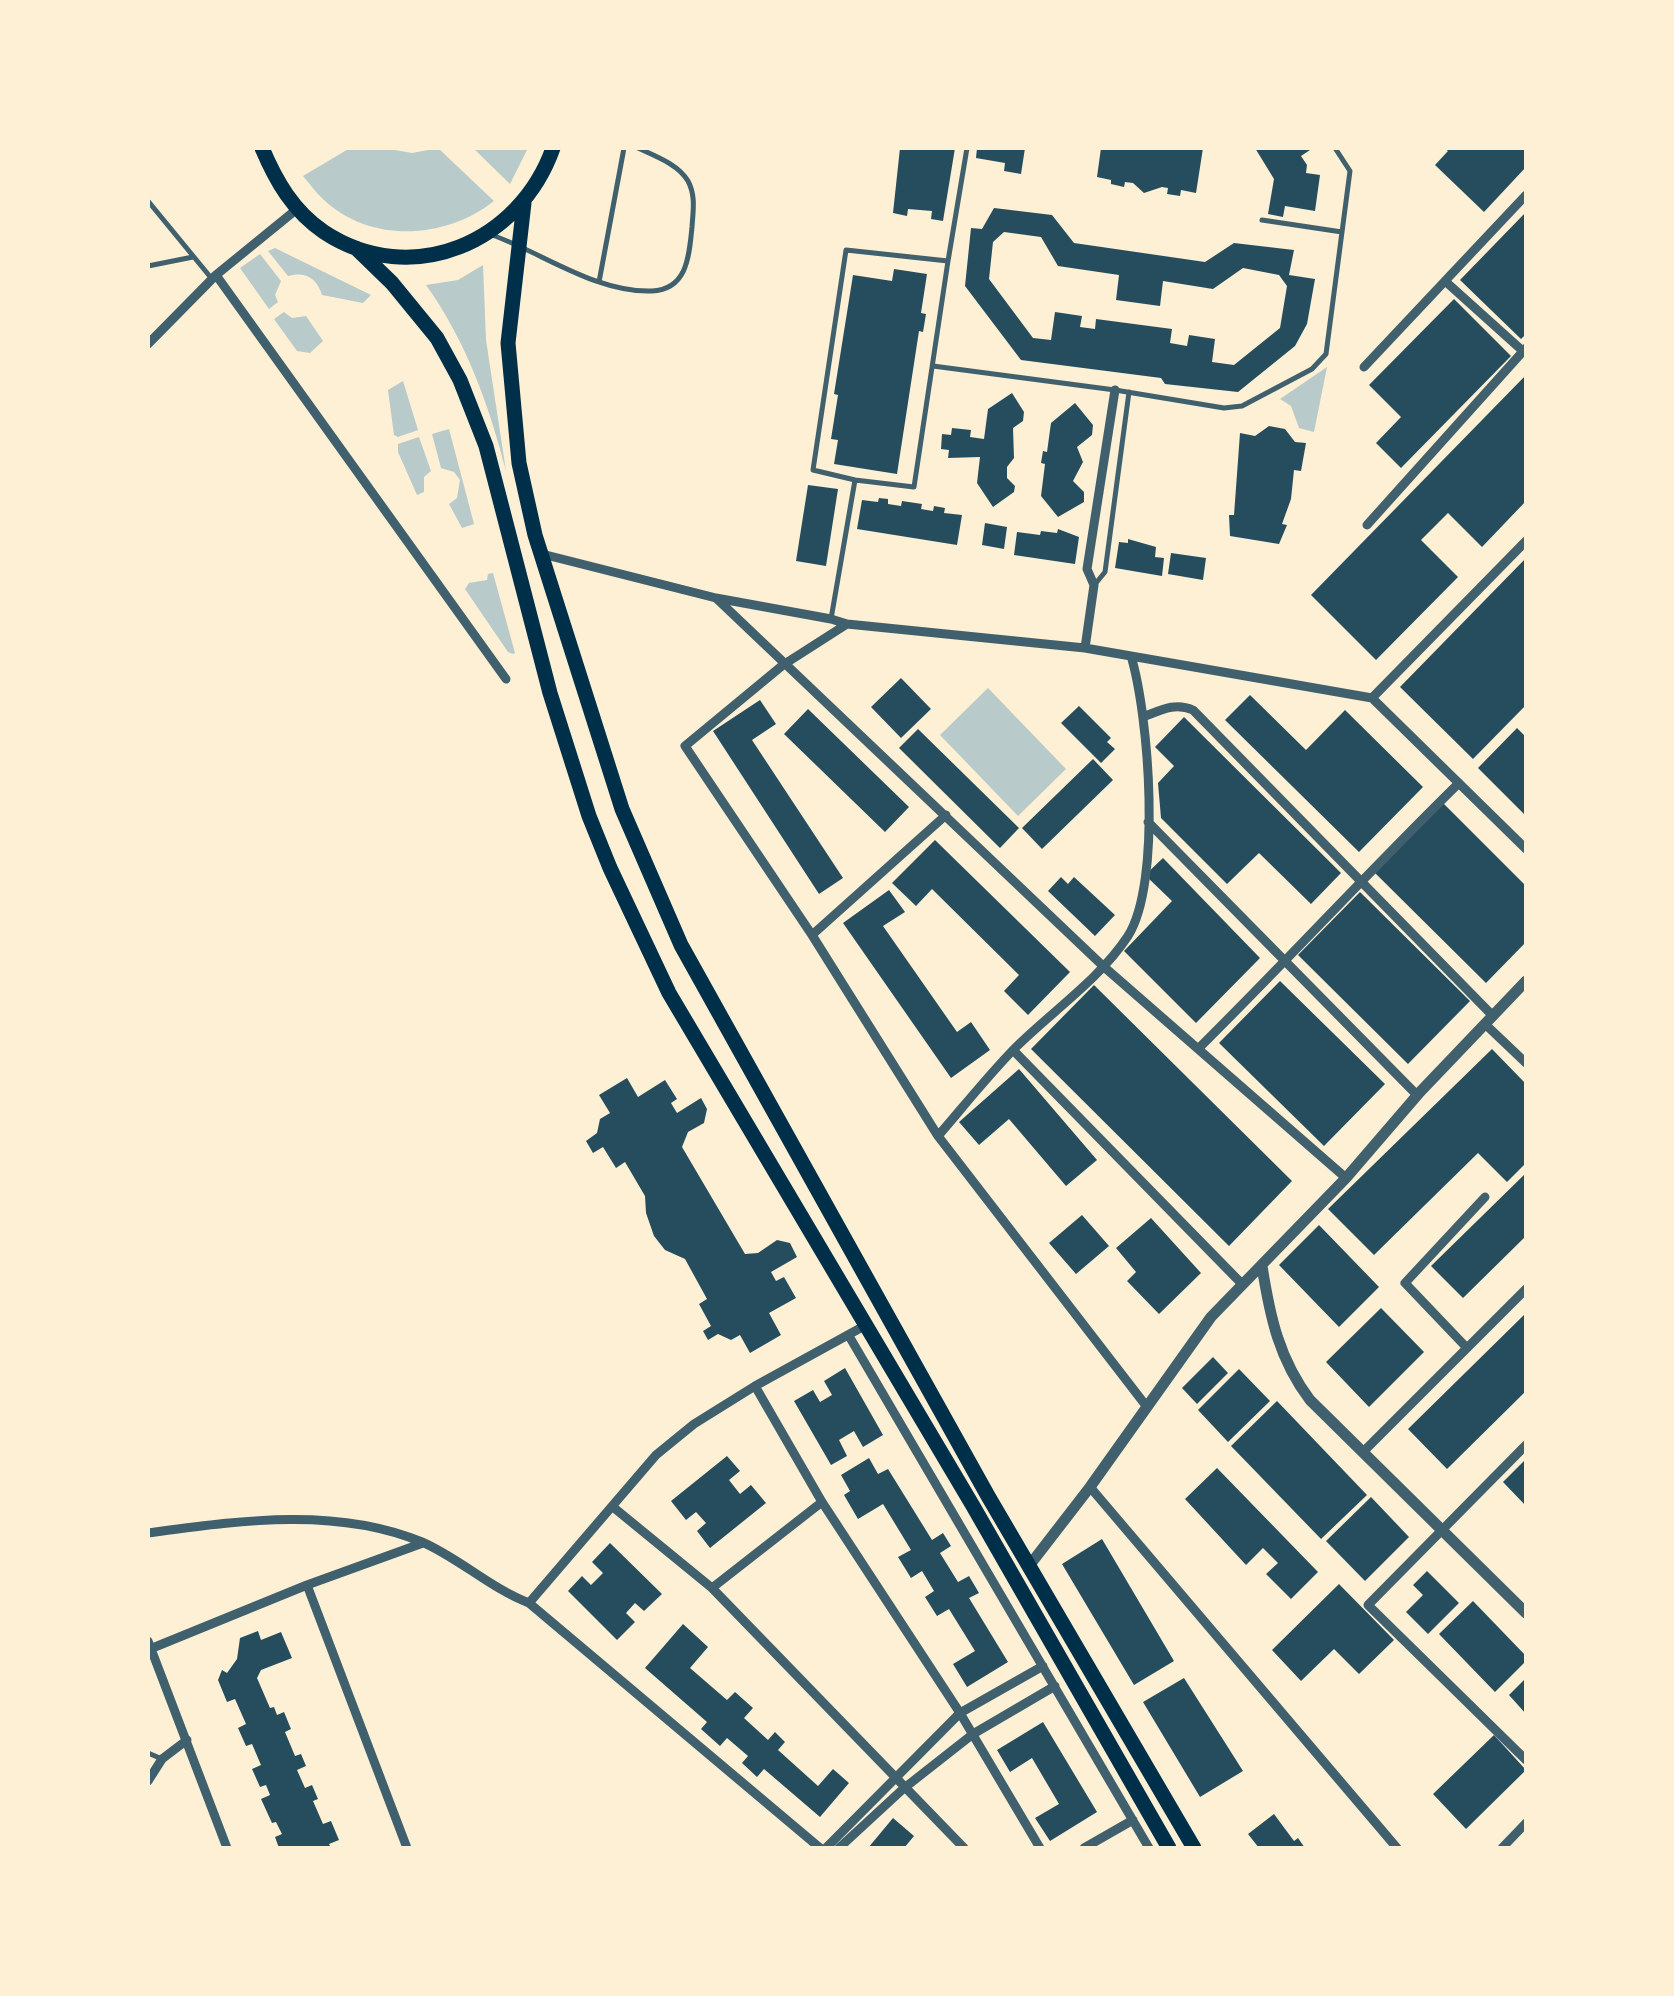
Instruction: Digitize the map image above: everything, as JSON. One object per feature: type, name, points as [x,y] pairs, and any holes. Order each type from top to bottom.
[{"type":"highway","points":[[262,148],[276,180],[297,209],[324,232],[356,248],[401,257],[447,252],[490,234],[524,203],[544,172],[552,148]]},
{"type":"highway","points":[[524,203],[508,343],[519,463],[542,554],[622,809],[682,945],[1029,1566],[1194,1848]]},
{"type":"highway","points":[[356,248],[392,283],[437,338],[460,380],[486,446],[562,736],[610,868],[669,993],[1169,1848]]},
{"type":"street","points":[[1364,368],[1526,195]]},
{"type":"street","points":[[148,344],[214,277],[297,209]]},
{"type":"street","points":[[214,277],[506,680]]},
{"type":"street","points":[[1367,525],[1525,352],[1445,281]]},
{"type":"street","points":[[1086,648],[1094,586],[1087,569],[1115,390]]},
{"type":"street","points":[[1372,698],[1526,541]]},
{"type":"street","points":[[542,554],[716,598],[847,624],[1086,648],[1372,698],[1526,849]]},
{"type":"street","points":[[716,598],[1103,966],[1346,1178]]},
{"type":"street","points":[[847,624],[783,665],[684,746],[812,935],[938,1136],[1147,1406]]},
{"type":"street","points":[[938,1136],[1013,1050],[1103,966],[1128,936],[1138,914],[1144,891],[1148,822],[1144,717],[1131,656]]},
{"type":"street","points":[[1144,717],[1171,706],[1193,710],[1360,880],[1526,1063]]},
{"type":"street","points":[[1198,1049],[1459,783]]},
{"type":"street","points":[[812,935],[946,816]]},
{"type":"street","points":[[1148,822],[1417,1095]]},
{"type":"street","points":[[1029,1566],[1202,1330],[1526,981]]},
{"type":"street","points":[[1013,1050],[1242,1284]]},
{"type":"street","points":[[1467,1348],[1405,1283],[1485,1197]]},
{"type":"street","points":[[1262,1266],[1271,1321],[1287,1366],[1310,1400],[1526,1613]]},
{"type":"street","points":[[1363,1452],[1526,1289]]},
{"type":"street","points":[[528,1603],[656,1455],[694,1424],[755,1386],[866,1325]]},
{"type":"street","points":[[849,1336],[1149,1848]]},
{"type":"street","points":[[755,1386],[822,1502],[960,1712],[1040,1848]]},
{"type":"street","points":[[1526,1444],[1368,1605],[1526,1760]]},
{"type":"street","points":[[1090,1487],[1396,1848]]},
{"type":"street","points":[[712,1588],[822,1502]]},
{"type":"street","points":[[613,1506],[712,1588],[964,1848]]},
{"type":"street","points":[[148,1533],[234,1521],[324,1520],[375,1528],[424,1543],[503,1593],[528,1603],[823,1848],[960,1712],[1043,1666]]},
{"type":"street","points":[[228,1848],[149,1645],[424,1543]]},
{"type":"street","points":[[307,1585],[407,1848]]},
{"type":"street","points":[[839,1848],[973,1734],[1055,1686]]},
{"type":"street","points":[[148,1781],[162,1760],[187,1740]]},
{"type":"street","points":[[1084,1848],[1133,1820]]},
{"type":"street","points":[[1502,1848],[1526,1823]]},
{"type":"lane","points":[[598,282],[624,148]]},
{"type":"lane","points":[[490,234],[598,282],[661,290],[677,281],[686,266],[694,209],[692,190],[674,166],[638,148]]},
{"type":"lane","points":[[948,261],[846,250],[813,470],[854,480],[914,486],[967,148]]},
{"type":"lane","points":[[933,366],[1224,408],[1242,406],[1312,369],[1326,354],[1350,170],[1335,148]]},
{"type":"lane","points":[[148,202],[214,277]]},
{"type":"lane","points":[[1262,220],[1342,232]]},
{"type":"lane","points":[[148,266],[194,257]]},
{"type":"lane","points":[[1094,586],[1105,572],[1129,392]]},
{"type":"lane","points":[[831,618],[854,480]]},
{"type":"lane","points":[[148,1753],[162,1760]]},
{"type":"shaded area","points":[[350,148],[412,153],[438,148],[494,201],[475,214],[432,229],[386,230],[364,224],[324,200],[303,176]]},
{"type":"shaded area","points":[[473,148],[528,148],[510,184]]},
{"type":"shaded area","points":[[275,248],[371,295],[363,303],[322,295],[310,277],[288,276],[268,251]]},
{"type":"shaded area","points":[[260,254],[281,281],[275,295],[278,302],[269,309],[240,268]]},
{"type":"shaded area","points":[[483,265],[486,340],[506,471],[475,374],[426,285],[458,280]]},
{"type":"shaded area","points":[[284,312],[292,318],[306,316],[323,341],[310,353],[297,351],[274,319]]},
{"type":"shaded area","points":[[1327,367],[1314,432],[1299,428],[1291,406],[1280,399]]},
{"type":"shaded area","points":[[403,381],[418,430],[398,437],[394,435],[388,390]]},
{"type":"shaded area","points":[[449,429],[474,524],[462,528],[449,504],[457,498],[460,480],[454,472],[441,468],[432,434]]},
{"type":"shaded area","points":[[419,437],[431,471],[424,477],[424,492],[417,495],[398,444]]},
{"type":"shaded area","points":[[493,573],[513,654],[465,589],[469,583],[487,580],[488,574]]},
{"type":"shaded area","points":[[988,688],[1066,769],[1018,816],[940,735]]},
{"type":"building","points":[[900,148],[955,148],[943,221],[931,219],[932,211],[908,209],[907,216],[893,213]]},
{"type":"building","points":[[977,148],[1025,148],[1021,174],[1004,171],[1005,163],[976,158]]},
{"type":"building","points":[[1101,148],[1203,148],[1196,193],[1181,190],[1180,196],[1167,194],[1168,188],[1162,187],[1144,193],[1133,183],[1125,182],[1124,187],[1111,184],[1111,180],[1097,177]]},
{"type":"building","points":[[1255,148],[1313,148],[1301,156],[1307,165],[1306,173],[1320,175],[1315,211],[1285,206],[1283,217],[1268,214],[1274,179]]},
{"type":"building","points":[[1444,148],[1526,148],[1526,167],[1484,212],[1435,165],[1448,151]]},
{"type":"building","points":[[994,208],[1052,215],[1074,243],[1205,262],[1234,243],[1294,250],[1289,275],[1315,279],[1307,324],[1295,346],[1238,392],[1021,360],[965,286],[971,228],[982,229]],"holes":[[[1004,232],[1041,237],[1058,266],[1119,275],[1116,300],[1160,306],[1163,281],[1213,289],[1243,268],[1279,275],[1287,286],[1280,328],[1234,365],[1212,362],[1215,339],[1189,335],[1187,346],[1170,343],[1172,329],[1096,319],[1095,329],[1080,327],[1082,316],[1055,312],[1051,340],[1033,338],[989,279],[993,242]]]},
{"type":"building","points":[[1526,212],[1526,334],[1521,339],[1460,280]]},
{"type":"building","points":[[894,269],[927,274],[921,313],[926,314],[923,332],[919,331],[897,474],[834,464],[838,440],[831,439],[838,395],[834,394],[853,275],[892,281]]},
{"type":"building","points":[[1454,299],[1511,356],[1401,468],[1376,443],[1401,417],[1369,385]]},
{"type":"building","points":[[1526,375],[1526,501],[1482,547],[1448,513],[1421,540],[1458,577],[1376,660],[1311,595]]},
{"type":"building","points":[[1012,393],[1024,412],[1023,421],[1013,428],[1014,458],[1007,467],[1014,492],[993,507],[977,483],[980,457],[948,458],[949,450],[941,449],[942,434],[951,435],[952,428],[971,430],[970,437],[984,439],[988,409]]},
{"type":"building","points":[[1075,403],[1093,425],[1092,435],[1077,447],[1083,462],[1073,481],[1084,492],[1084,502],[1058,517],[1041,496],[1045,464],[1041,463],[1043,451],[1047,452],[1051,423]]},
{"type":"building","points":[[1269,426],[1285,429],[1295,442],[1306,443],[1301,471],[1294,470],[1291,499],[1282,524],[1287,525],[1279,544],[1230,536],[1229,515],[1234,515],[1240,433],[1255,436]]},
{"type":"building","points":[[808,485],[838,489],[826,566],[796,561]]},
{"type":"building","points":[[879,498],[888,499],[888,504],[901,506],[902,501],[922,504],[921,509],[933,511],[934,506],[945,508],[944,513],[962,515],[957,545],[857,529],[862,500],[878,502]]},
{"type":"building","points":[[985,523],[1007,527],[1004,549],[982,545]]},
{"type":"building","points":[[1058,529],[1079,537],[1075,564],[1014,555],[1017,532],[1040,535],[1041,531],[1057,533]]},
{"type":"building","points":[[1128,539],[1156,547],[1155,557],[1164,558],[1162,576],[1115,568],[1119,542],[1128,543]]},
{"type":"building","points":[[1171,553],[1206,558],[1203,580],[1168,574]]},
{"type":"building","points":[[1526,558],[1526,705],[1473,759],[1400,687]]},
{"type":"building","points":[[901,678],[931,709],[901,738],[871,707]]},
{"type":"building","points":[[1250,695],[1306,750],[1345,710],[1423,787],[1359,852],[1225,720]]},
{"type":"building","points":[[760,700],[776,724],[752,740],[843,878],[819,894],[713,731]]},
{"type":"building","points":[[1079,706],[1111,738],[1107,742],[1115,749],[1101,763],[1061,723]]},
{"type":"building","points":[[808,709],[909,807],[885,832],[784,734]]},
{"type":"building","points":[[1184,717],[1341,873],[1311,904],[1259,853],[1227,884],[1161,818],[1158,783],[1174,766],[1155,747]]},
{"type":"building","points":[[1517,728],[1526,737],[1526,816],[1478,768]]},
{"type":"building","points":[[918,729],[1019,828],[1000,848],[899,748]]},
{"type":"building","points":[[1093,759],[1113,780],[1042,849],[1022,828]]},
{"type":"building","points":[[1443,803],[1526,886],[1526,942],[1486,983],[1375,873]]},
{"type":"building","points":[[935,840],[1070,972],[1028,1015],[1004,991],[1019,975],[932,889],[916,906],[892,883]]},
{"type":"building","points":[[1163,858],[1260,958],[1196,1023],[1124,951],[1172,901],[1145,875]]},
{"type":"building","points":[[1061,877],[1068,884],[1074,877],[1115,915],[1095,936],[1048,891]]},
{"type":"building","points":[[889,890],[905,912],[883,926],[957,1032],[971,1022],[990,1050],[951,1078],[843,923]]},
{"type":"building","points":[[1360,892],[1470,1001],[1408,1064],[1298,955]]},
{"type":"building","points":[[1280,981],[1385,1084],[1324,1146],[1219,1043]]},
{"type":"building","points":[[1094,985],[1292,1181],[1229,1246],[1031,1049]]},
{"type":"building","points":[[1492,1049],[1526,1084],[1526,1163],[1507,1182],[1478,1153],[1374,1255],[1328,1209]]},
{"type":"building","points":[[1019,1069],[1097,1160],[1066,1186],[1009,1119],[979,1145],[959,1122]]},
{"type":"building","points":[[627,1078],[638,1097],[665,1080],[677,1099],[671,1103],[677,1113],[701,1098],[707,1109],[704,1123],[688,1132],[682,1147],[745,1254],[758,1253],[777,1240],[790,1243],[797,1257],[771,1272],[776,1281],[784,1277],[796,1298],[769,1313],[781,1335],[750,1353],[740,1335],[731,1340],[718,1334],[708,1340],[703,1331],[711,1326],[699,1304],[707,1299],[685,1259],[665,1250],[654,1236],[645,1196],[625,1162],[616,1168],[603,1147],[593,1153],[586,1141],[597,1133],[600,1119],[610,1113],[599,1095]]},
{"type":"building","points":[[1526,1173],[1526,1236],[1463,1298],[1431,1266]]},
{"type":"building","points":[[1082,1215],[1109,1246],[1076,1274],[1049,1243]]},
{"type":"building","points":[[1151,1218],[1201,1273],[1159,1314],[1127,1281],[1136,1272],[1116,1248]]},
{"type":"building","points":[[1319,1225],[1379,1287],[1339,1327],[1279,1265]]},
{"type":"building","points":[[1381,1308],[1424,1352],[1369,1407],[1326,1362]]},
{"type":"building","points":[[1526,1313],[1526,1391],[1447,1469],[1408,1429]]},
{"type":"building","points":[[1213,1357],[1228,1373],[1197,1404],[1182,1388]]},
{"type":"building","points":[[845,1368],[883,1435],[863,1447],[854,1431],[839,1440],[847,1456],[831,1465],[794,1401],[813,1390],[820,1402],[832,1395],[824,1381]]},
{"type":"building","points":[[1239,1369],[1270,1401],[1228,1442],[1198,1410]]},
{"type":"building","points":[[1277,1401],[1367,1495],[1321,1539],[1231,1446]]},
{"type":"building","points":[[727,1456],[740,1471],[729,1480],[740,1494],[751,1485],[766,1503],[710,1548],[697,1531],[706,1523],[696,1512],[686,1520],[671,1501]]},
{"type":"building","points":[[869,1458],[878,1474],[888,1469],[932,1540],[943,1533],[951,1546],[940,1553],[958,1582],[969,1576],[979,1593],[969,1598],[1008,1662],[967,1687],[953,1664],[975,1651],[949,1609],[937,1616],[925,1597],[934,1591],[922,1571],[911,1578],[898,1557],[911,1550],[883,1504],[858,1519],[844,1495],[850,1491],[841,1475]]},
{"type":"building","points":[[1526,1459],[1526,1506],[1503,1482]]},
{"type":"building","points":[[1217,1468],[1318,1572],[1291,1599],[1266,1574],[1278,1563],[1263,1548],[1246,1565],[1185,1499]]},
{"type":"building","points":[[1371,1497],[1409,1537],[1365,1581],[1326,1541]]},
{"type":"building","points":[[1102,1539],[1174,1661],[1134,1685],[1062,1564]]},
{"type":"building","points":[[610,1543],[662,1594],[644,1611],[635,1603],[626,1613],[635,1622],[617,1640],[568,1591],[582,1576],[591,1585],[603,1573],[592,1562]]},
{"type":"building","points":[[1427,1571],[1459,1603],[1428,1634],[1406,1612],[1423,1595],[1413,1585]]},
{"type":"building","points":[[1339,1584],[1394,1640],[1359,1674],[1334,1649],[1301,1681],[1272,1650]]},
{"type":"building","points":[[1473,1601],[1526,1656],[1526,1661],[1495,1692],[1439,1634]]},
{"type":"building","points":[[683,1624],[708,1647],[690,1668],[727,1700],[735,1692],[753,1708],[744,1718],[768,1740],[775,1732],[785,1742],[778,1750],[818,1786],[833,1769],[849,1783],[820,1817],[764,1769],[757,1777],[742,1763],[748,1756],[727,1738],[720,1746],[701,1729],[707,1722],[645,1668]]},
{"type":"building","points":[[258,1631],[261,1640],[281,1632],[292,1658],[261,1670],[257,1678],[270,1708],[274,1707],[277,1715],[284,1712],[291,1729],[285,1732],[295,1756],[301,1754],[306,1766],[297,1770],[305,1788],[312,1785],[318,1799],[313,1801],[323,1824],[331,1821],[339,1840],[329,1844],[331,1848],[279,1848],[275,1837],[282,1834],[261,1799],[270,1795],[266,1785],[260,1787],[252,1769],[261,1765],[252,1744],[246,1746],[238,1728],[246,1724],[235,1699],[227,1702],[218,1680],[222,1670],[227,1673],[237,1659],[240,1638]]},
{"type":"building","points":[[1184,1678],[1243,1771],[1200,1797],[1143,1702]]},
{"type":"building","points":[[1526,1678],[1526,1714],[1509,1695]]},
{"type":"building","points":[[1043,1722],[1097,1812],[1050,1841],[1035,1818],[1059,1804],[1032,1758],[1010,1772],[997,1750]]},
{"type":"building","points":[[1494,1735],[1526,1770],[1466,1829],[1433,1794]]},
{"type":"building","points":[[1274,1814],[1294,1841],[1298,1838],[1305,1848],[1259,1848],[1248,1834]]},
{"type":"building","points":[[893,1818],[914,1836],[904,1848],[868,1848]]}]
